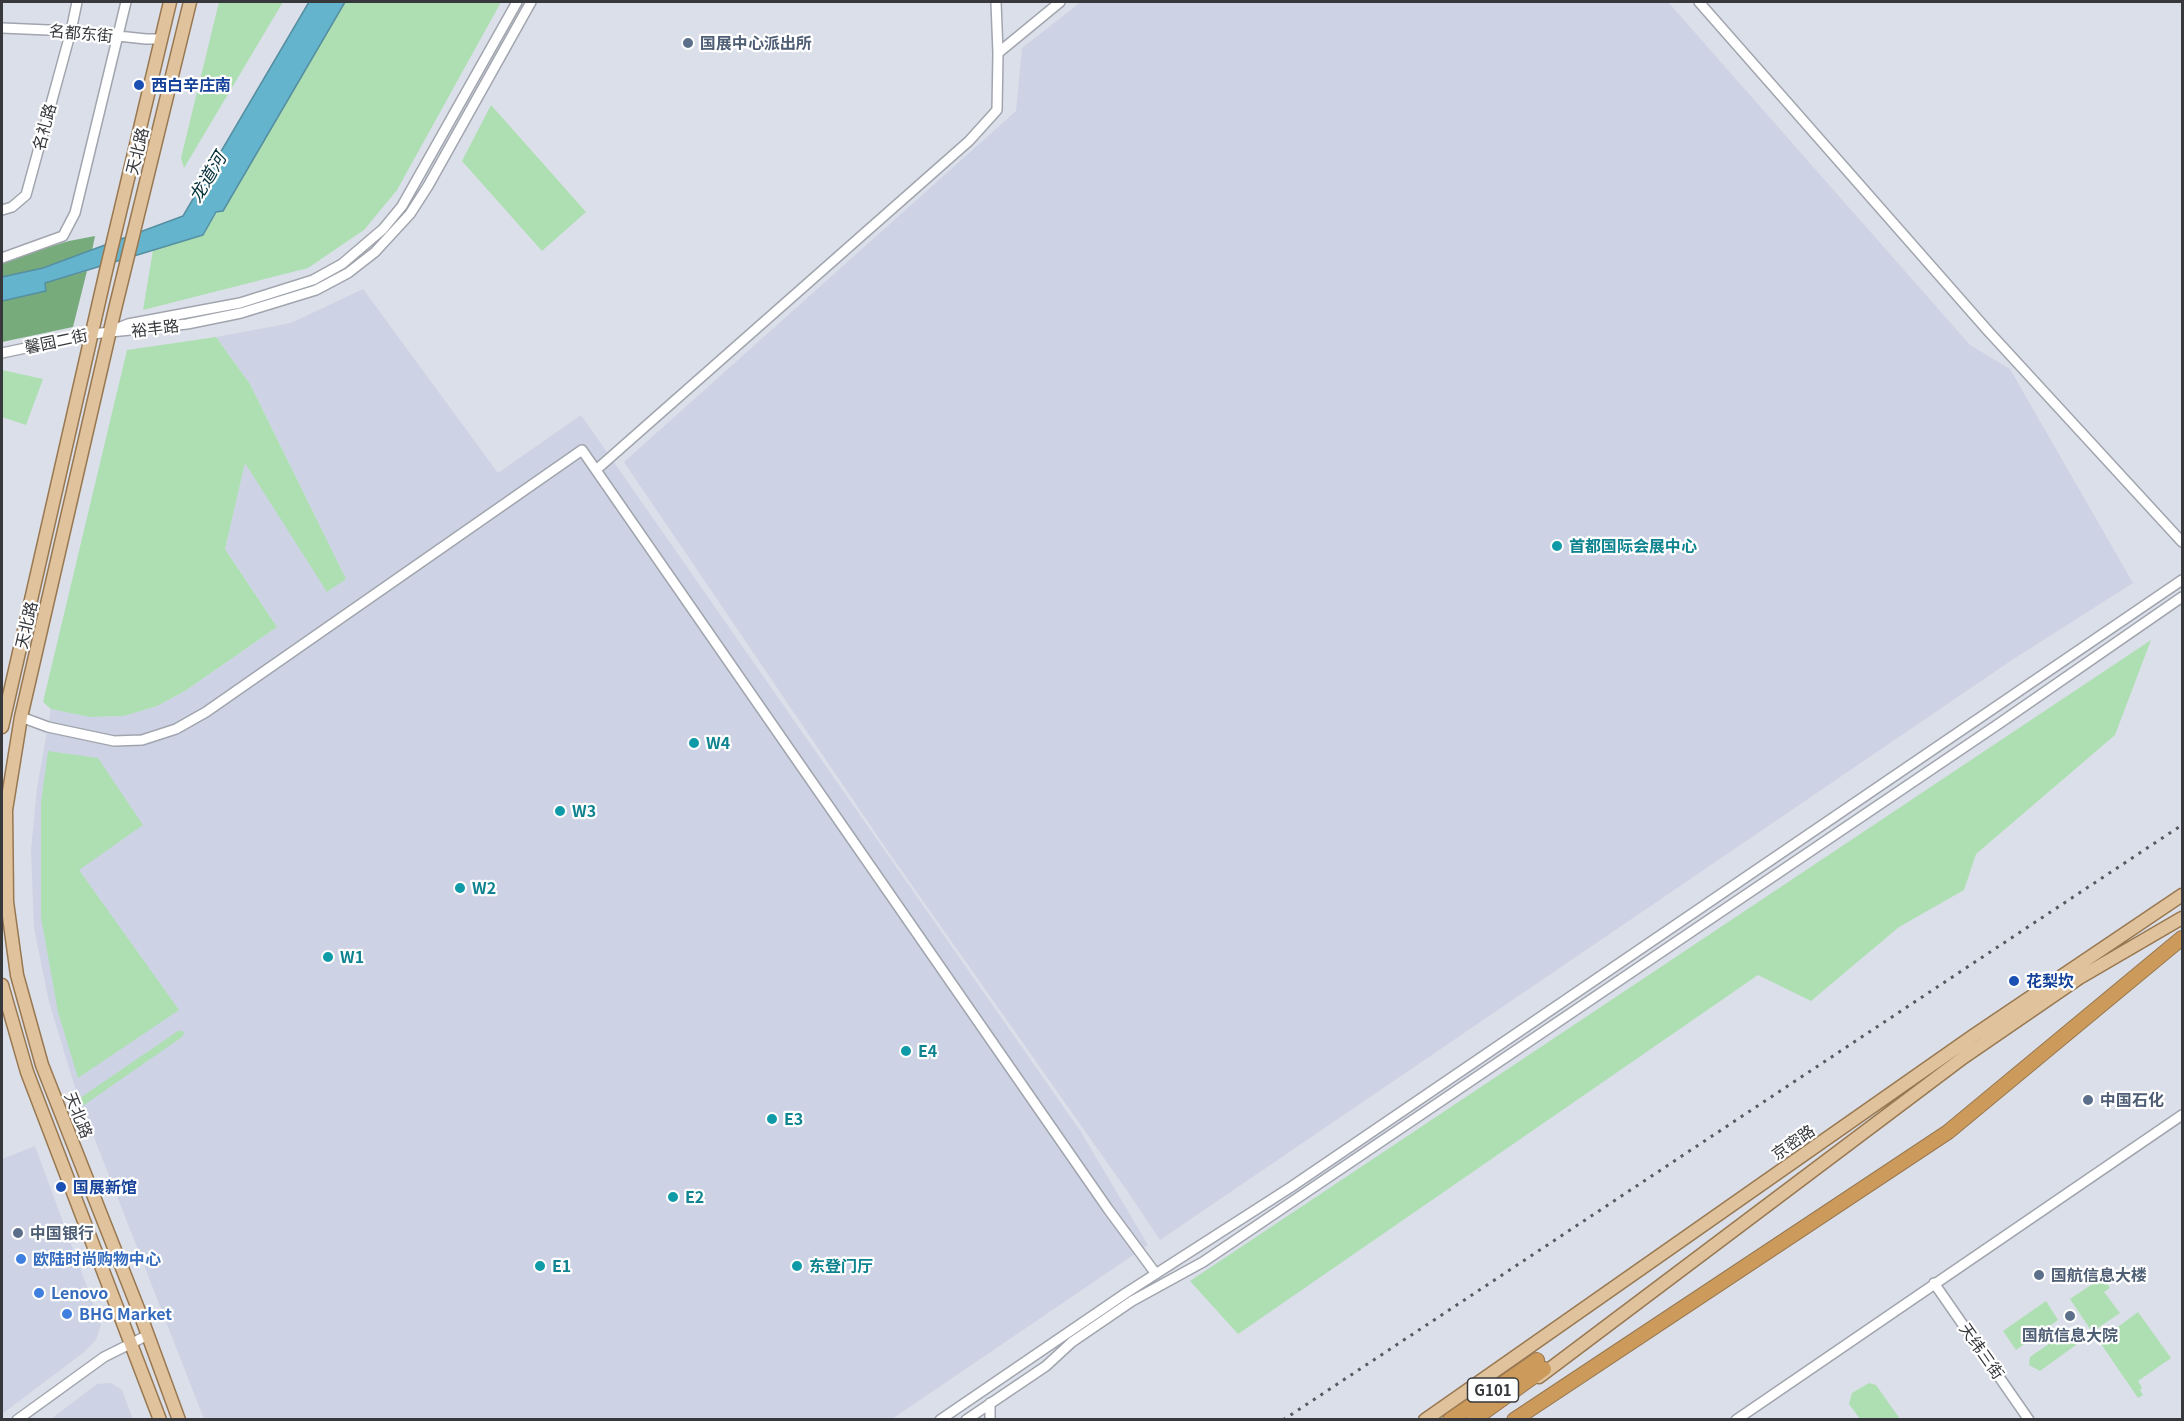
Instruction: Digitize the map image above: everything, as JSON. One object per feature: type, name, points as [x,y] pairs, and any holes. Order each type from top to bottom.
[{"type":"highway","points":[[1514,1419],[1948,1132],[2182,938]]},
{"type":"highway","name":"G101","points":[[1450,1419],[1540,1364],[1473,1419]]},
{"type":"main road","name":"天北路","points":[[2,727],[170,2]]},
{"type":"main road","name":"天北路","points":[[179,1419],[42,1065],[17,975],[7,902],[6,810],[21,717],[190,2]]},
{"type":"main road","name":"京密路","points":[[1425,1419],[1963,1042],[2182,895]]},
{"type":"main road","name":"京密路","points":[[1483,1419],[1964,1057],[2079,978],[2182,918]]},
{"type":"main road","name":"天北路","points":[[2,985],[27,1072],[160,1419]]},
{"type":"street","name":"名礼路","points":[[2,210],[12,207],[26,195],[77,2]]},
{"type":"street","points":[[2,258],[63,236],[75,213],[126,2]]},
{"type":"street","name":"裕丰路","points":[[111,331],[128,324],[240,303],[313,280],[342,264],[383,229],[402,206],[517,2]]},
{"type":"street","name":"裕丰路","points":[[111,331],[126,332],[187,324],[240,313],[316,290],[360,266],[410,214],[531,2]]},
{"type":"street","points":[[596,470],[969,141],[997,111],[996,2]]},
{"type":"street","points":[[998,53],[1060,2]]},
{"type":"street","points":[[1699,2],[1989,332],[2182,542]]},
{"type":"street","name":"名都东街","points":[[2,28],[161,39]]},
{"type":"street","name":"馨园二街","points":[[2,353],[111,331]]},
{"type":"street","points":[[21,717],[48,727],[114,741],[142,740],[176,729],[206,712],[582,450],[1107,1209],[1156,1274]]},
{"type":"street","points":[[940,1419],[1156,1274],[1291,1187],[2182,580]]},
{"type":"street","points":[[966,1419],[1046,1366],[1072,1342],[1132,1301],[1203,1262],[1997,725],[2182,597]]},
{"type":"street","points":[[1736,1419],[2182,1115]]},
{"type":"street","name":"天纬三街","points":[[1934,1282],[2029,1419]]},
{"type":"street","points":[[17,1419],[104,1357],[148,1335]]},
{"type":"street","points":[[990,1403],[990,1419]]},
{"type":"shaded area","name":"首都国际会展中心","points":[[1081,2],[1668,2],[1970,345],[2010,369],[2133,583],[2012,660],[1160,1240],[885,847],[624,462],[1016,111],[1022,48]]},
{"type":"shaded area","points":[[363,289],[498,473],[581,415],[1081,1132],[1148,1245],[892,1419],[204,1419],[76,1091],[49,1002],[34,928],[31,850],[37,788],[51,709],[90,717],[124,716],[157,706],[185,691],[277,627],[225,549],[245,462],[327,591],[346,579],[250,384],[216,337],[291,323]]},
{"type":"shaded area","name":"欧陆时尚购物中心","points":[[35,1146],[101,1325],[96,1340],[83,1353],[2,1414],[2,1159]]},
{"type":"shaded area","points":[[111,1383],[122,1390],[133,1419],[51,1419],[97,1384]]},
{"type":"green space","points":[[219,2],[283,2],[184,168],[181,158]]},
{"type":"green space","points":[[345,2],[501,2],[397,190],[364,230],[308,268],[143,310],[153,250],[203,235]]},
{"type":"green space","points":[[491,105],[586,212],[542,251],[462,161]]},
{"type":"green space","points":[[95,236],[92,251],[43,268],[2,277],[2,261],[69,241]]},
{"type":"green space","points":[[87,271],[73,327],[2,342],[2,301],[45,291],[45,283]]},
{"type":"green space","points":[[216,337],[250,384],[346,579],[327,592],[245,463],[225,549],[277,627],[185,691],[157,706],[124,716],[90,717],[51,709],[43,702],[127,350]]},
{"type":"green space","points":[[2,370],[43,379],[26,425],[2,417]]},
{"type":"green space","points":[[2151,640],[2115,735],[1976,854],[1964,890],[1899,927],[1811,1001],[1758,975],[1238,1334],[1190,1281]]},
{"type":"green space","points":[[48,751],[98,758],[143,825],[79,870],[179,1010],[78,1078],[58,1012],[41,917],[41,803]]},
{"type":"green space","points":[[178,1031],[183,1031],[182,1037],[84,1105],[80,1105],[80,1098]]},
{"type":"green space","points":[[2103,1277],[2110,1288],[2104,1292],[2120,1313],[2092,1332],[2070,1299]]},
{"type":"green space","points":[[2046,1301],[2058,1320],[2016,1350],[2003,1331]]},
{"type":"green space","points":[[2138,1312],[2171,1358],[2138,1381],[2143,1395],[2138,1398],[2099,1341]]},
{"type":"green space","points":[[2070,1329],[2077,1329],[2081,1333],[2080,1342],[2040,1371],[2029,1365],[2030,1357]]},
{"type":"green space","points":[[1869,1383],[1876,1385],[1900,1419],[1860,1419],[1849,1404],[1852,1393]]},
{"type":"water","name":"龙道河","points":[[309,2],[345,2],[223,211],[216,212],[203,235],[45,283],[46,291],[2,301],[2,277],[43,268],[183,216]]},
{"type":"railway","points":[[1283,1420],[2182,825]]},
{"type":"place","name":"国展中心派出所","points":[[688,43]]},
{"type":"place","name":"西白辛庄南","points":[[139,85]]},
{"type":"place","name":"首都国际会展中心","points":[[1557,546]]},
{"type":"place","name":"W4","points":[[694,743]]},
{"type":"place","name":"W3","points":[[560,811]]},
{"type":"place","name":"W2","points":[[460,888]]},
{"type":"place","name":"W1","points":[[328,957]]},
{"type":"place","name":"花梨坎","points":[[2014,981]]},
{"type":"place","name":"E4","points":[[906,1051]]},
{"type":"place","name":"中国石化","points":[[2088,1100]]},
{"type":"place","name":"E3","points":[[772,1119]]},
{"type":"place","name":"国展新馆","points":[[61,1187]]},
{"type":"place","name":"E2","points":[[673,1197]]},
{"type":"place","name":"中国银行","points":[[18,1233]]},
{"type":"place","name":"欧陆时尚购物中心","points":[[21,1259]]},
{"type":"place","name":"E1","points":[[540,1266]]},
{"type":"place","name":"东登门厅","points":[[797,1266]]},
{"type":"place","name":"国航信息大楼","points":[[2039,1275]]},
{"type":"place","name":"Lenovo","points":[[39,1293]]},
{"type":"place","name":"BHG Market","points":[[67,1314]]},
{"type":"place","name":"国航信息大院","points":[[2070,1316]]}]
